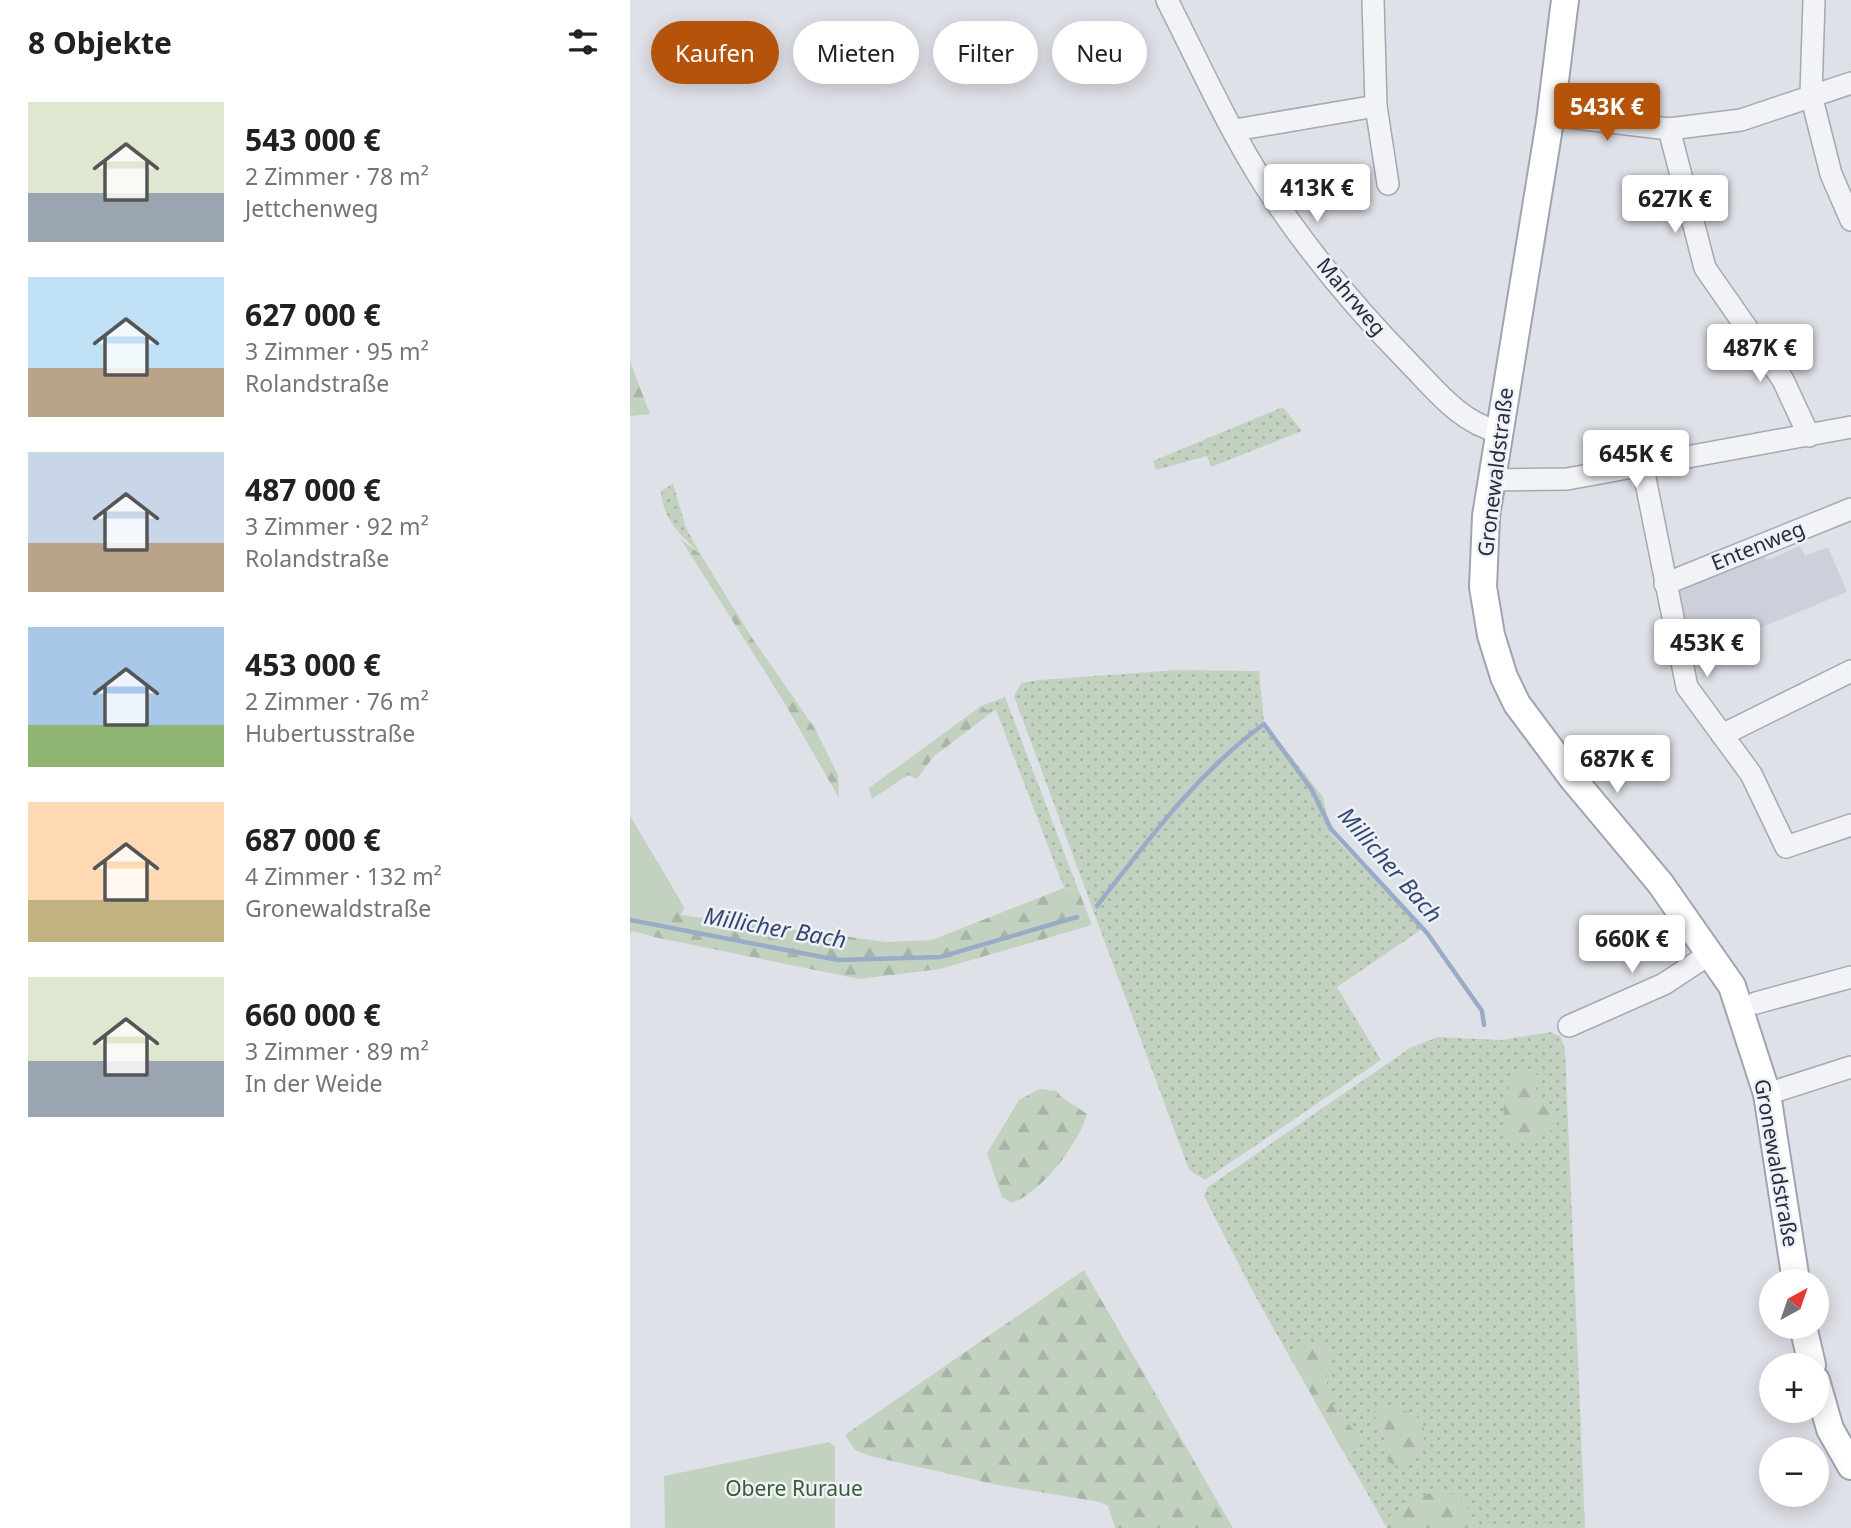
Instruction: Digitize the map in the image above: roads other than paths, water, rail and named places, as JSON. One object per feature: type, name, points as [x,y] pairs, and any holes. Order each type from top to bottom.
[{"type":"main road","name":"Gronewaldstraße","points":[[1565,0],[1551,115],[1486,516],[1483,587],[1491,635],[1508,687],[1517,704],[1573,779],[1660,883],[1711,953],[1737,997],[1767,1094],[1794,1269]]},
{"type":"main road","points":[[1828,1423],[1851,1466]]},
{"type":"street","name":"Mahrweg","points":[[1167,0],[1263,182],[1299,235],[1385,339],[1457,412],[1479,427],[1499,432]]},
{"type":"street","points":[[1373,0],[1376,106],[1388,184]]},
{"type":"street","points":[[1815,0],[1811,95],[1830,174],[1851,220]]},
{"type":"street","points":[[1551,115],[1669,128],[1741,120],[1851,83]]},
{"type":"street","points":[[1235,130],[1376,106]]},
{"type":"street","points":[[1669,128],[1705,268],[1783,380],[1809,436]]},
{"type":"street","points":[[1492,480],[1567,479],[1643,468],[1851,427]]},
{"type":"street","points":[[1643,468],[1687,687],[1760,789],[1786,847],[1851,825]]},
{"type":"street","name":"Entenweg","points":[[1665,584],[1851,509]]},
{"type":"street","points":[[1722,735],[1851,671]]},
{"type":"street","points":[[1569,1026],[1664,984],[1711,953]]},
{"type":"street","points":[[1756,1003],[1851,977]]},
{"type":"street","points":[[1767,1094],[1851,1067]]},
{"type":"waterway","name":"Millicher Bach","points":[[1097,906],[1195,786],[1239,743],[1264,724],[1312,790],[1331,829],[1427,933],[1482,1011],[1484,1025]]},
{"type":"waterway","name":"Millicher Bach","points":[[630,920],[838,960],[940,957],[1077,917]]},
{"type":"park label","name":"Obere Ruraue","points":[[794,1489]]}]
